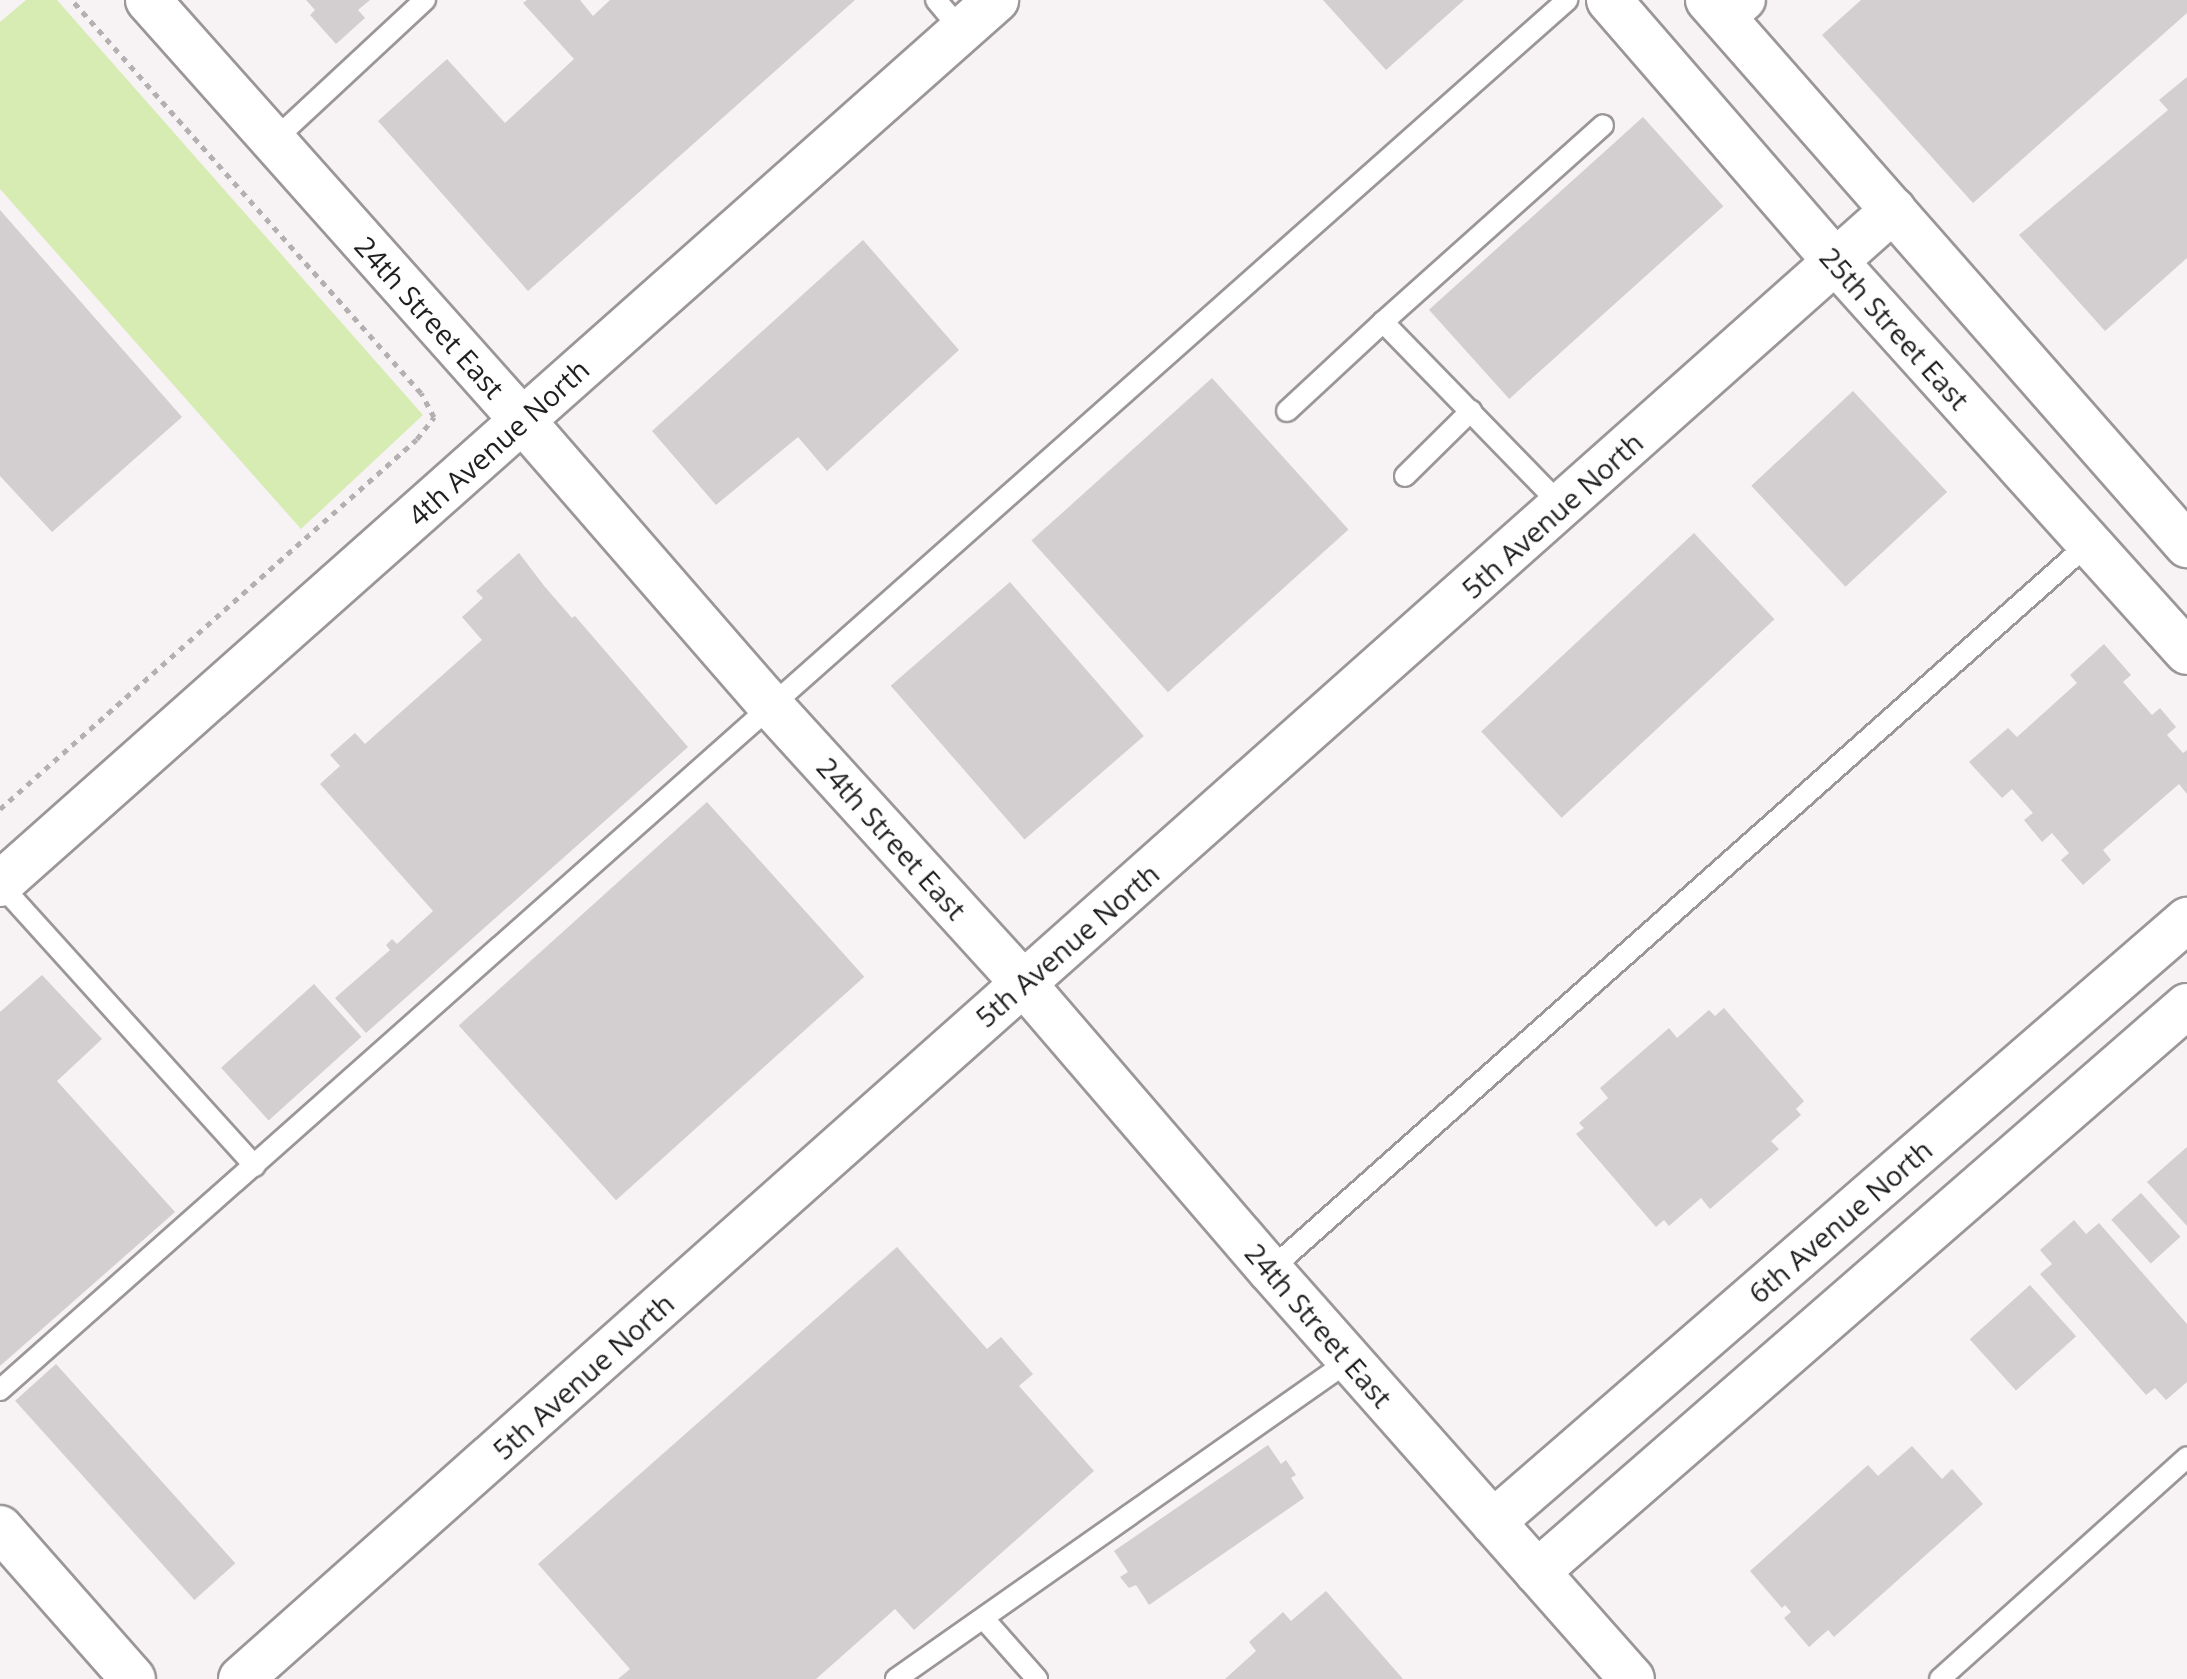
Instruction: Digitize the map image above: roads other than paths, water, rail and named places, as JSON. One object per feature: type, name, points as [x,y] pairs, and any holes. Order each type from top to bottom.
[{"type":"street","name":"24th Street East","points":[[148,0],[523,421],[772,707],[1024,984],[1270,1270],[1632,1679]]},
{"type":"street","name":"4th Avenue North","points":[[0,884],[523,421],[949,15],[996,0]]},
{"type":"street","name":"25th Street East","points":[[1609,0],[1835,261],[2187,652]]},
{"type":"street","points":[[1726,6],[1893,210],[2187,545]]},
{"type":"street","name":"5th Avenue North","points":[[241,1679],[1893,210]]},
{"type":"street","name":"6th Avenue North","points":[[1493,1522],[2187,920]]},
{"type":"street","points":[[1537,1572],[2187,1006]]},
{"type":"street","points":[[0,1528],[133,1679]]},
{"type":"lane","points":[[272,142],[425,0]]},
{"type":"lane","points":[[0,1390],[1567,0]]},
{"type":"lane","points":[[1287,411],[1603,125]]},
{"type":"lane","points":[[1383,322],[1562,506]]},
{"type":"lane","points":[[1405,476],[1471,411]]},
{"type":"lane","points":[[1270,1270],[2089,543]]},
{"type":"lane","points":[[0,884],[255,1166]]},
{"type":"lane","points":[[896,1679],[1350,1360]]},
{"type":"lane","points":[[1940,1679],[2187,1457]]},
{"type":"lane","points":[[984,1619],[1037,1679]]}]
